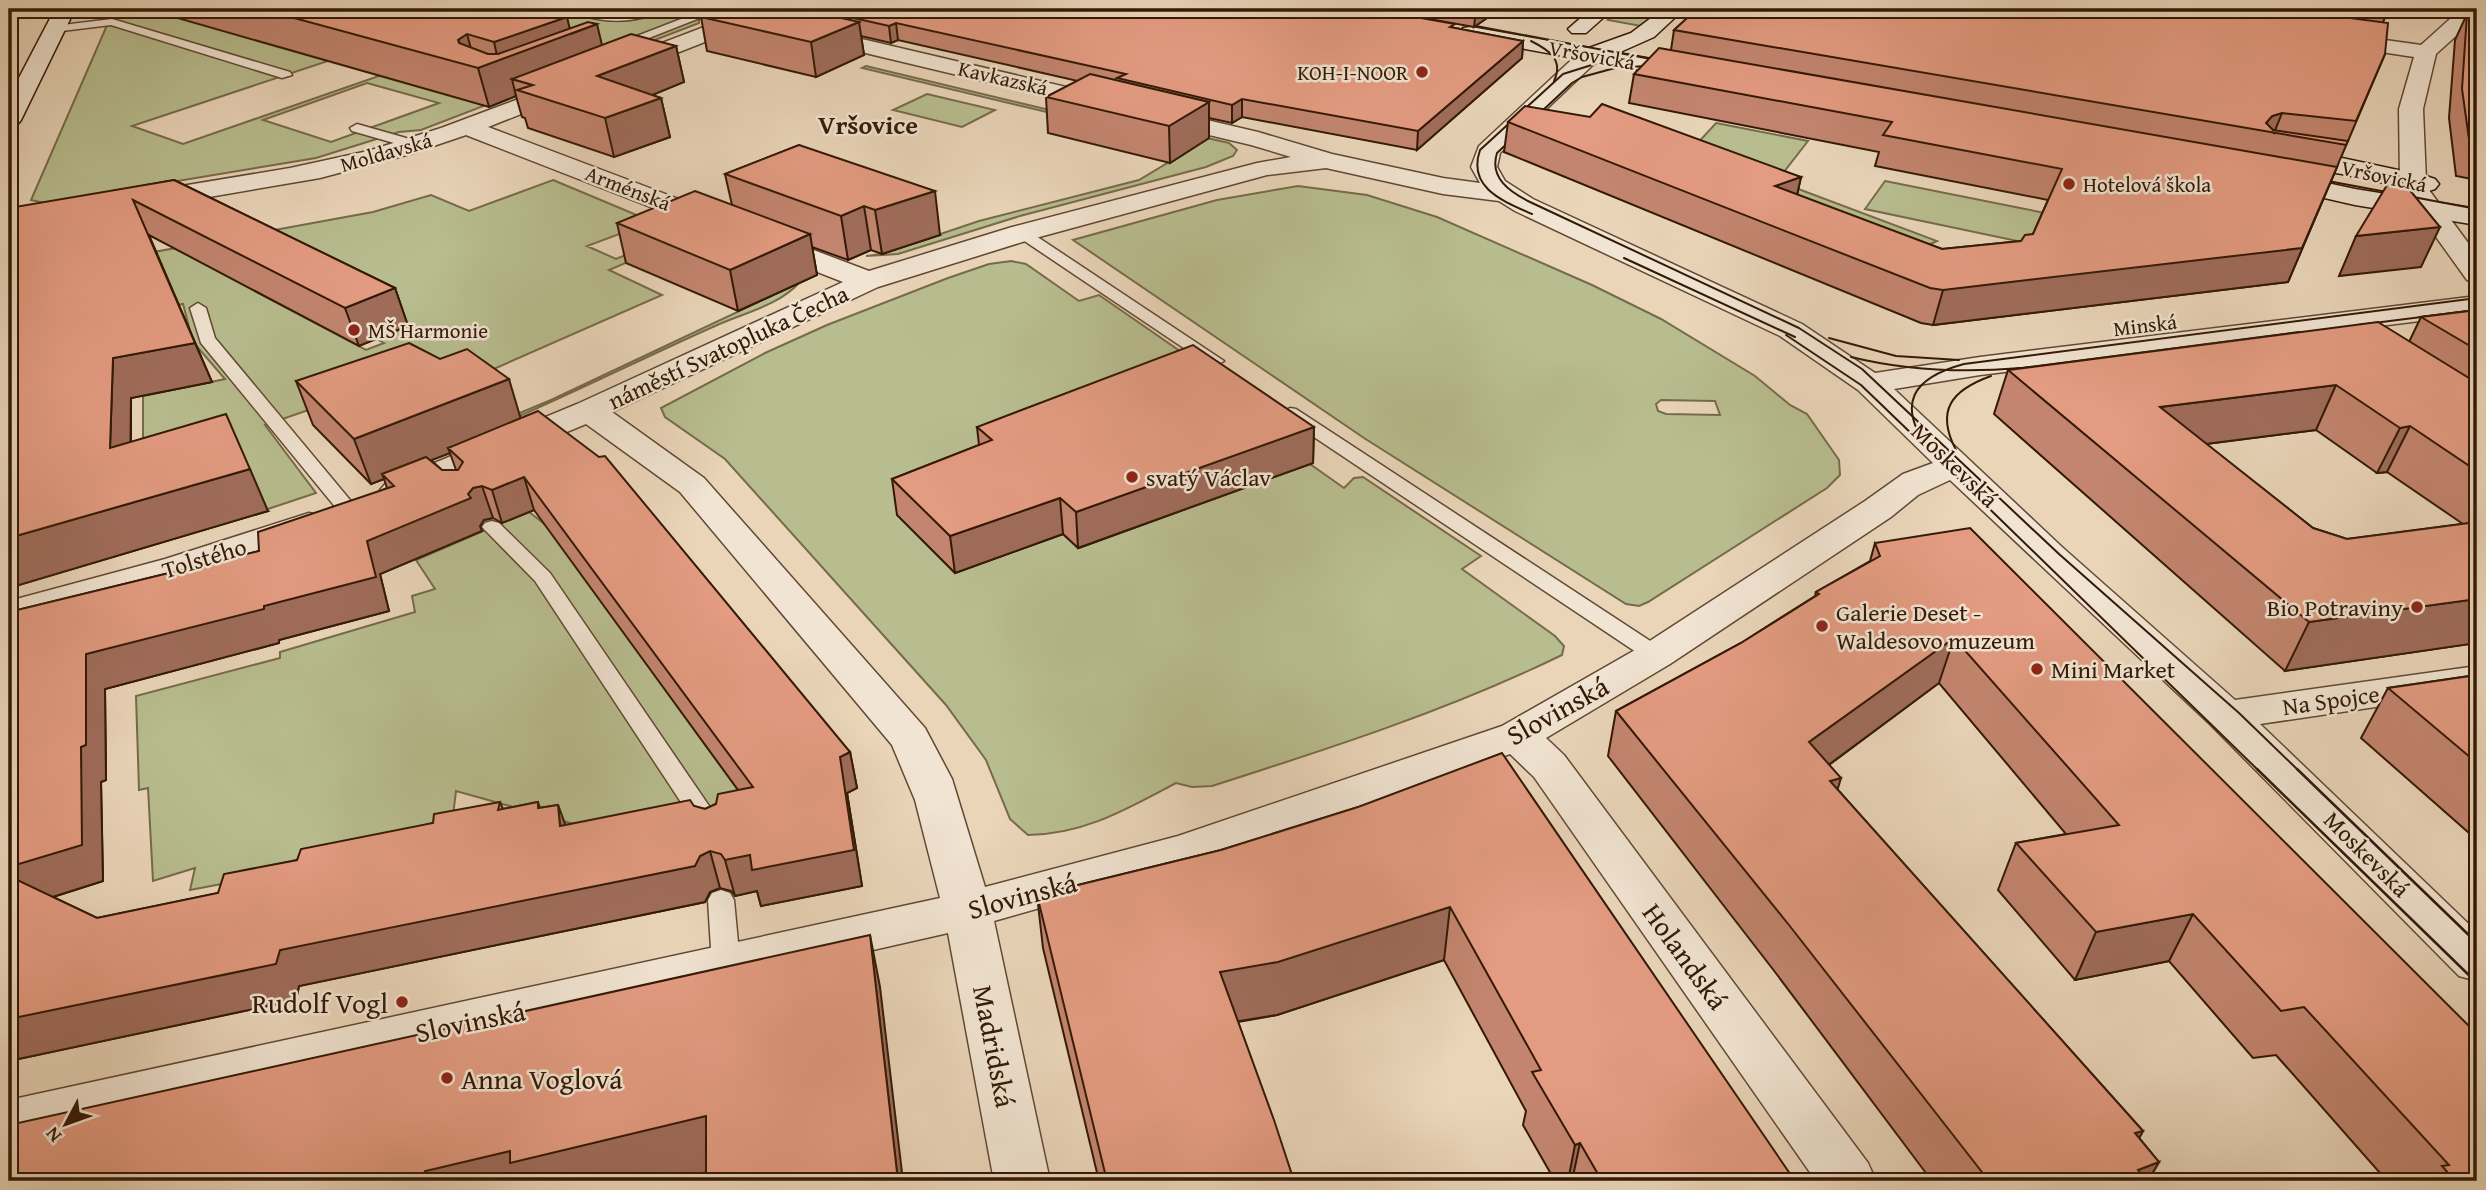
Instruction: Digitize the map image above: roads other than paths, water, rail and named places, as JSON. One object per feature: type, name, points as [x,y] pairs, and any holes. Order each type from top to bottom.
[{"type":"street","points":[[9,120],[65,9]]},
{"type":"street","name":"Kavkazská","points":[[710,9],[1258,139],[1326,160],[1443,186],[1503,193]]},
{"type":"street","points":[[1590,55],[1579,29],[1603,9]]},
{"type":"street","points":[[1503,193],[1486,173],[1484,162],[1488,151],[1590,55],[1639,40],[1654,31],[1674,9]]},
{"type":"street","points":[[2475,9],[2461,18],[2427,52],[2411,109],[2413,181],[2416,191],[2477,274]]},
{"type":"street","name":"Moldavská","points":[[128,203],[322,170],[415,145],[466,127],[602,67],[747,18]]},
{"type":"street","name":"Vršovická","points":[[1556,25],[1661,44]]},
{"type":"street","name":"Vršovická","points":[[1457,31],[1717,77]]},
{"type":"street","points":[[2311,35],[2427,52]]},
{"type":"street","name":"Arménská","points":[[466,127],[868,281]]},
{"type":"street","name":"náměstí Svatopluka Čecha","points":[[968,910],[926,764],[910,738],[692,485],[589,411],[868,281],[1022,233],[1266,168],[1326,160]]},
{"type":"street","name":"Vršovická","points":[[2477,196],[2324,163],[2256,165],[2346,195],[2477,215]]},
{"type":"street","points":[[2413,181],[2477,215]]},
{"type":"street","name":"Moskevská","points":[[1503,193],[1791,330],[1869,383],[2049,555],[2225,715],[2477,962]]},
{"type":"street","name":"Minská","points":[[1869,383],[2470,302]]},
{"type":"street","points":[[2308,325],[2365,351]]},
{"type":"street","name":"Tolstého","points":[[9,613],[178,567],[444,481],[589,411]]},
{"type":"street","name":"Slovinská","points":[[9,1123],[968,910],[1186,850],[1517,736],[1656,655],[1878,509],[1899,490],[1924,476],[1959,468]]},
{"type":"street","name":"Na Spojce","points":[[2225,715],[2477,680]]},
{"type":"street","name":"Holandská","points":[[1517,736],[1549,766],[1848,1181]]},
{"type":"street","name":"Madridská","points":[[968,910],[1022,1181]]},
{"type":"lane","points":[[577,9],[615,19],[655,9]]},
{"type":"lane","points":[[602,67],[710,9]]},
{"type":"lane","points":[[54,29],[112,22],[286,75]]},
{"type":"lane","points":[[357,128],[415,145]]},
{"type":"lane","points":[[1022,233],[1233,373]]},
{"type":"lane","points":[[198,308],[206,339],[277,421],[348,510]]},
{"type":"lane","points":[[1275,402],[1656,655]]},
{"type":"lane","points":[[492,527],[543,577],[714,833]]},
{"type":"lane","points":[[721,900],[726,964]]},
{"type":"tram line","points":[[1455,22],[1651,59]]},
{"type":"tram line","points":[[1531,41],[1544,48],[1556,61],[1557,74],[1554,81]]},
{"type":"tram line","points":[[1532,214],[1499,198],[1483,184],[1477,163],[1480,150],[1563,74],[1598,63]]},
{"type":"tram line","points":[[1661,65],[1615,68],[1582,77],[1572,83],[1497,153],[1496,170],[1503,183],[1530,202],[1799,328],[1862,369],[1913,417]]},
{"type":"tram line","points":[[2312,178],[2477,209]]},
{"type":"tram line","points":[[1624,258],[1795,337]]},
{"type":"tram line","points":[[1946,370],[1964,364],[2477,298]]},
{"type":"tram line","points":[[2358,325],[2477,310]]},
{"type":"tram line","points":[[2014,369],[2299,332]]},
{"type":"tram line","points":[[1786,335],[1861,385],[1915,437]]},
{"type":"tram line","points":[[1829,338],[1896,356],[1959,360]]},
{"type":"tram line","points":[[1851,357],[1893,365],[1946,370]]},
{"type":"tram line","points":[[1946,370],[2021,368]]},
{"type":"tram line","points":[[1913,417],[1912,406],[1921,385],[1946,370]]},
{"type":"tram line","points":[[1956,450],[1947,424],[1951,403],[1966,388],[1991,376]]},
{"type":"tram line","points":[[1913,417],[2059,554],[2239,713],[2299,771]]},
{"type":"tram line","points":[[1913,417],[1929,450],[2259,771]]},
{"type":"tram line","points":[[2257,769],[2477,983]]},
{"type":"tram line","points":[[2297,769],[2477,943]]},
{"type":"place","name":"KOH-I-NOOR","points":[[1422,72]]},
{"type":"place","name":"Hotelová škola","points":[[2069,184]]},
{"type":"place","name":"MŠ Harmonie","points":[[354,330]]},
{"type":"place","name":"svatý Václav","points":[[1132,477]]},
{"type":"place","name":"Bio Potraviny","points":[[2417,607]]},
{"type":"place","name":"Galerie Deset - Waldesovo muzeum","points":[[1822,626]]},
{"type":"place","name":"Mini Market","points":[[2037,669]]},
{"type":"place","name":"Rudolf Vogl","points":[[402,1002]]},
{"type":"place","name":"Anna Voglová","points":[[447,1078]]},
{"type":"district","name":"Vršovice","points":[[868,124]]}]
